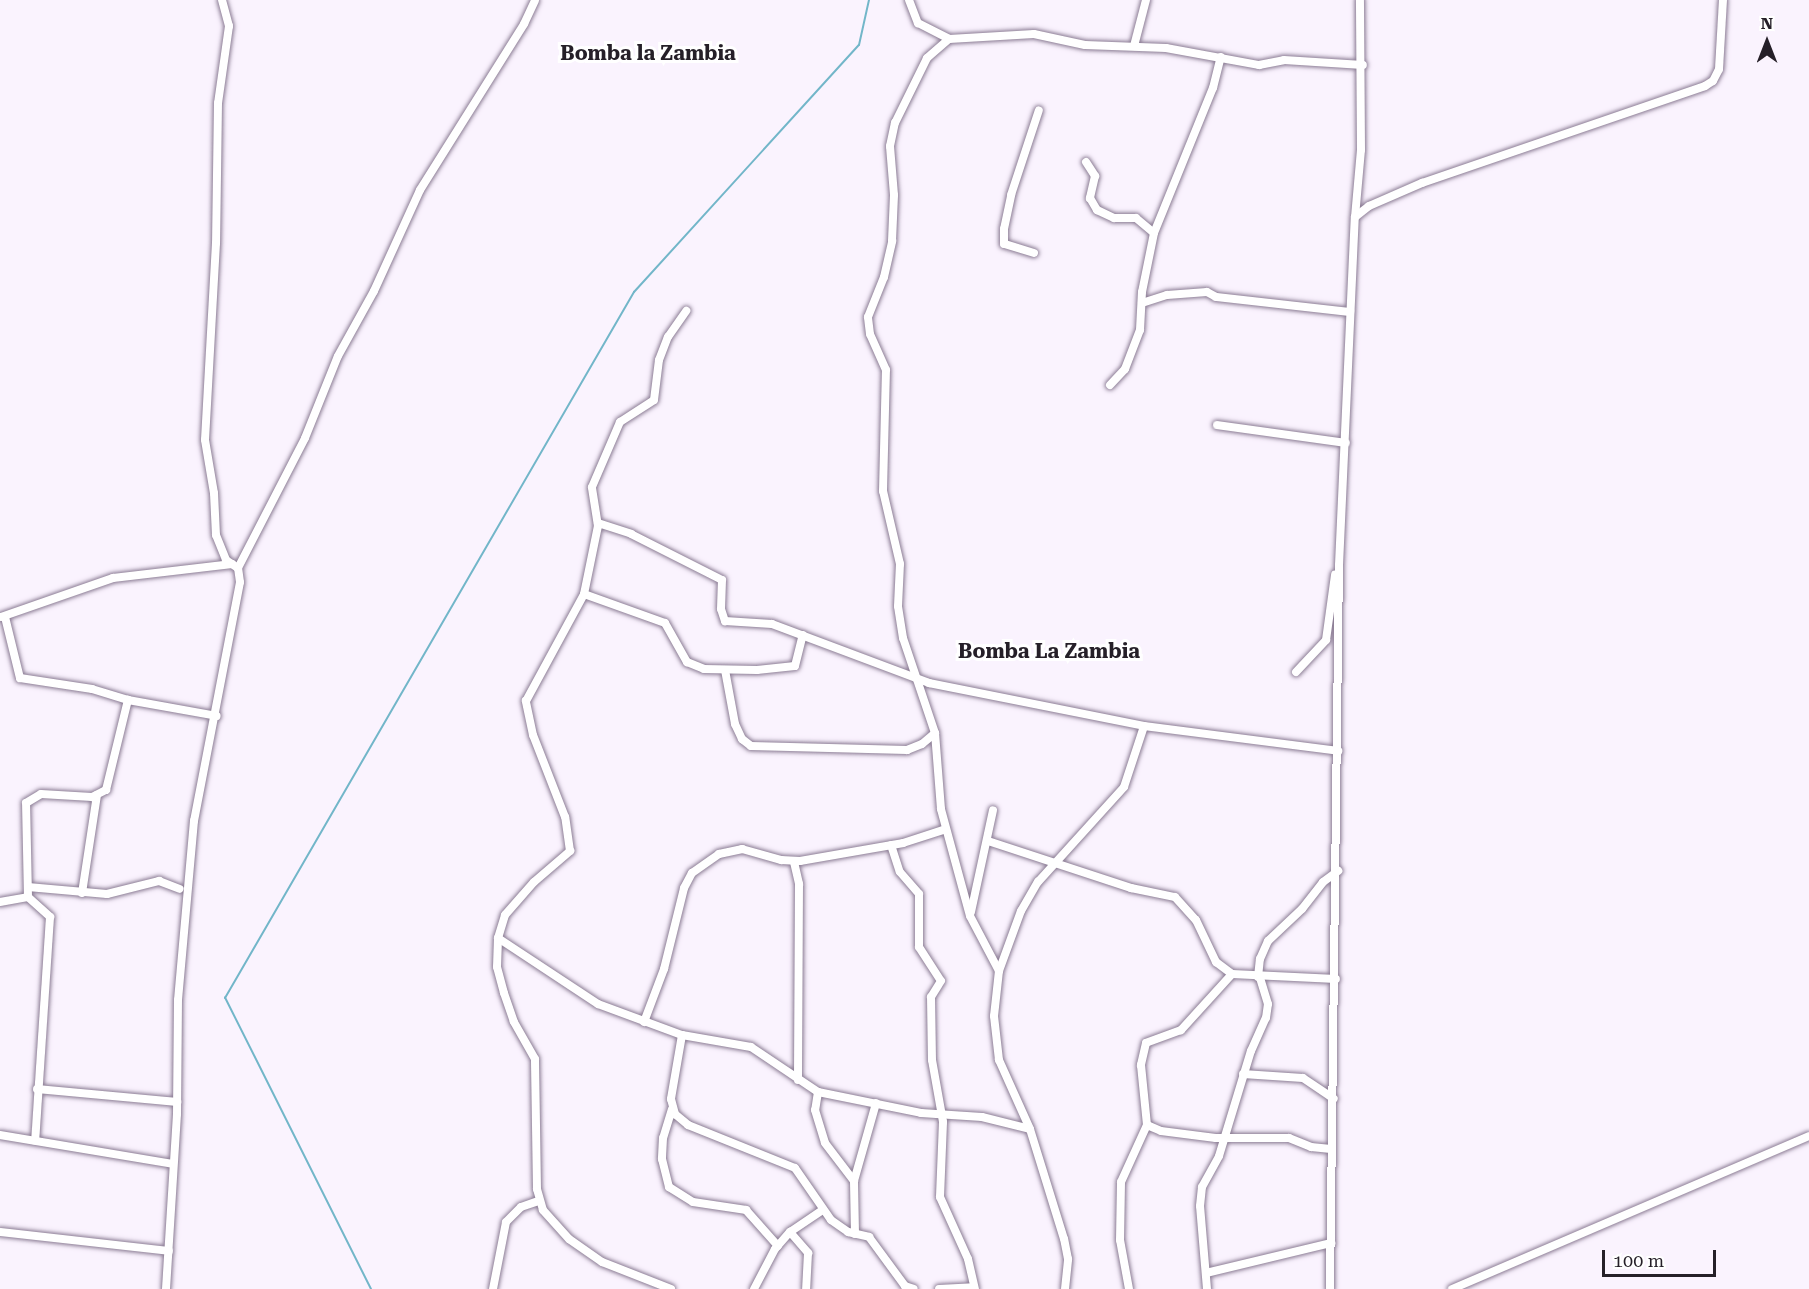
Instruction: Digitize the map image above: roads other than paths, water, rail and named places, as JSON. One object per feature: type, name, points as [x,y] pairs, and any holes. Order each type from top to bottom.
[{"type":"street","points":[[166,1289],[177,1102],[178,1000],[194,821],[217,716],[240,582],[235,566],[226,560],[216,535],[214,493],[205,440],[216,243],[218,103],[229,26],[222,0]]},
{"type":"street","points":[[235,566],[304,438],[338,356],[374,291],[420,190],[524,24],[535,0]]},
{"type":"street","points":[[909,0],[918,23],[949,39],[1034,34],[1085,45],[1134,46],[1221,57],[1259,65],[1294,60],[1363,65]]},
{"type":"street","points":[[1134,46],[1146,0]]},
{"type":"street","points":[[1330,1289],[1338,871],[1339,576],[1354,217],[1363,65],[1360,0]]},
{"type":"street","points":[[1354,217],[1369,206],[1422,183],[1705,86],[1713,81],[1719,69],[1723,0]]},
{"type":"street","points":[[949,39],[927,58],[895,123],[890,146],[894,195],[892,241],[884,277],[868,317],[870,334],[886,370],[883,491],[900,564],[898,606],[903,638],[935,733],[938,795],[970,916],[999,971]]},
{"type":"street","points":[[1110,385],[1125,369],[1140,330],[1142,303],[1154,233],[1210,96],[1221,57]]},
{"type":"street","points":[[1034,253],[1004,244],[1004,229],[1011,195],[1039,110]]},
{"type":"street","points":[[1086,162],[1095,176],[1090,198],[1097,210],[1114,218],[1137,218],[1154,233]]},
{"type":"street","points":[[1142,303],[1167,295],[1207,292],[1216,297],[1350,312]]},
{"type":"street","points":[[671,1289],[602,1262],[569,1239],[538,1201],[535,1059],[514,1022],[497,966],[498,938],[505,915],[534,882],[570,852],[565,817],[533,735],[526,701],[584,594],[597,523],[592,487],[620,422],[654,400],[659,360],[668,337],[686,311]]},
{"type":"street","points":[[1217,425],[1346,443]]},
{"type":"street","points":[[597,523],[631,534],[722,580],[721,609],[725,621],[772,624],[929,683],[1144,726],[1338,751]]},
{"type":"street","points":[[217,716],[128,700],[92,689],[20,678],[3,617],[113,578],[235,566]]},
{"type":"street","points":[[1296,672],[1326,640],[1337,569]]},
{"type":"street","points":[[584,594],[665,623],[693,667],[725,670],[795,666],[803,635]]},
{"type":"street","points":[[725,670],[735,724],[742,739],[751,746],[907,750],[922,744],[935,733]]},
{"type":"street","points":[[35,1140],[51,938],[46,910],[28,892],[26,803],[41,794],[98,795],[106,790],[128,700]]},
{"type":"street","points":[[1065,1289],[1068,1259],[1030,1129],[999,1060],[994,1016],[999,971],[1021,911],[1038,882],[1124,787],[1144,726]]},
{"type":"street","points":[[82,893],[98,795]]},
{"type":"street","points":[[970,916],[993,810]]},
{"type":"street","points":[[644,1022],[692,873],[731,849],[752,850],[794,862],[891,845],[946,829]]},
{"type":"street","points":[[988,841],[1058,862],[1131,888],[1175,897],[1196,920],[1216,962],[1232,974],[1336,979]]},
{"type":"street","points":[[891,845],[900,872],[919,894],[920,946],[941,981],[931,997],[931,1021],[941,1114],[940,1197],[968,1259],[974,1288],[939,1289]]},
{"type":"street","points":[[794,862],[799,884],[798,1080]]},
{"type":"street","points":[[1207,1289],[1200,1206],[1202,1186],[1226,1137],[1244,1074],[1266,1018],[1268,1004],[1259,977],[1260,959],[1268,941],[1302,909],[1323,882],[1338,871]]},
{"type":"street","points":[[0,902],[28,892],[107,894],[159,880],[180,889]]},
{"type":"street","points":[[498,938],[598,1004],[682,1035],[751,1047],[818,1092],[941,1114],[982,1117],[1030,1129]]},
{"type":"street","points":[[1129,1289],[1120,1240],[1121,1182],[1147,1125],[1141,1065],[1146,1043],[1181,1030],[1232,974]]},
{"type":"street","points":[[682,1035],[672,1109],[663,1138],[662,1159],[669,1186],[693,1202],[746,1210],[778,1246]]},
{"type":"street","points":[[1244,1074],[1303,1078],[1334,1100]]},
{"type":"street","points":[[38,1089],[177,1102]]},
{"type":"street","points":[[818,1092],[815,1110],[825,1143],[854,1181]]},
{"type":"street","points":[[855,1234],[854,1181],[876,1103]]},
{"type":"street","points":[[672,1109],[688,1125],[795,1168],[823,1210],[848,1232],[869,1237],[908,1288]]},
{"type":"street","points":[[1147,1125],[1186,1135],[1289,1138],[1311,1147],[1331,1149]]},
{"type":"street","points":[[0,1135],[173,1164]]},
{"type":"street","points":[[1452,1289],[1809,1136]]},
{"type":"street","points":[[492,1289],[506,1222],[521,1208],[538,1201]]},
{"type":"street","points":[[754,1289],[778,1246],[790,1232],[823,1210]]},
{"type":"street","points":[[0,1232],[169,1251]]},
{"type":"street","points":[[790,1232],[808,1252],[806,1289]]},
{"type":"street","points":[[1206,1272],[1331,1243]]},
{"type":"waterway","points":[[371,1289],[225,998],[634,292],[859,45],[869,0]]},
{"type":"district","name":"Bomba la Zambia","points":[[648,53]]},
{"type":"district","name":"Bomba La Zambia","points":[[1049,651]]}]
